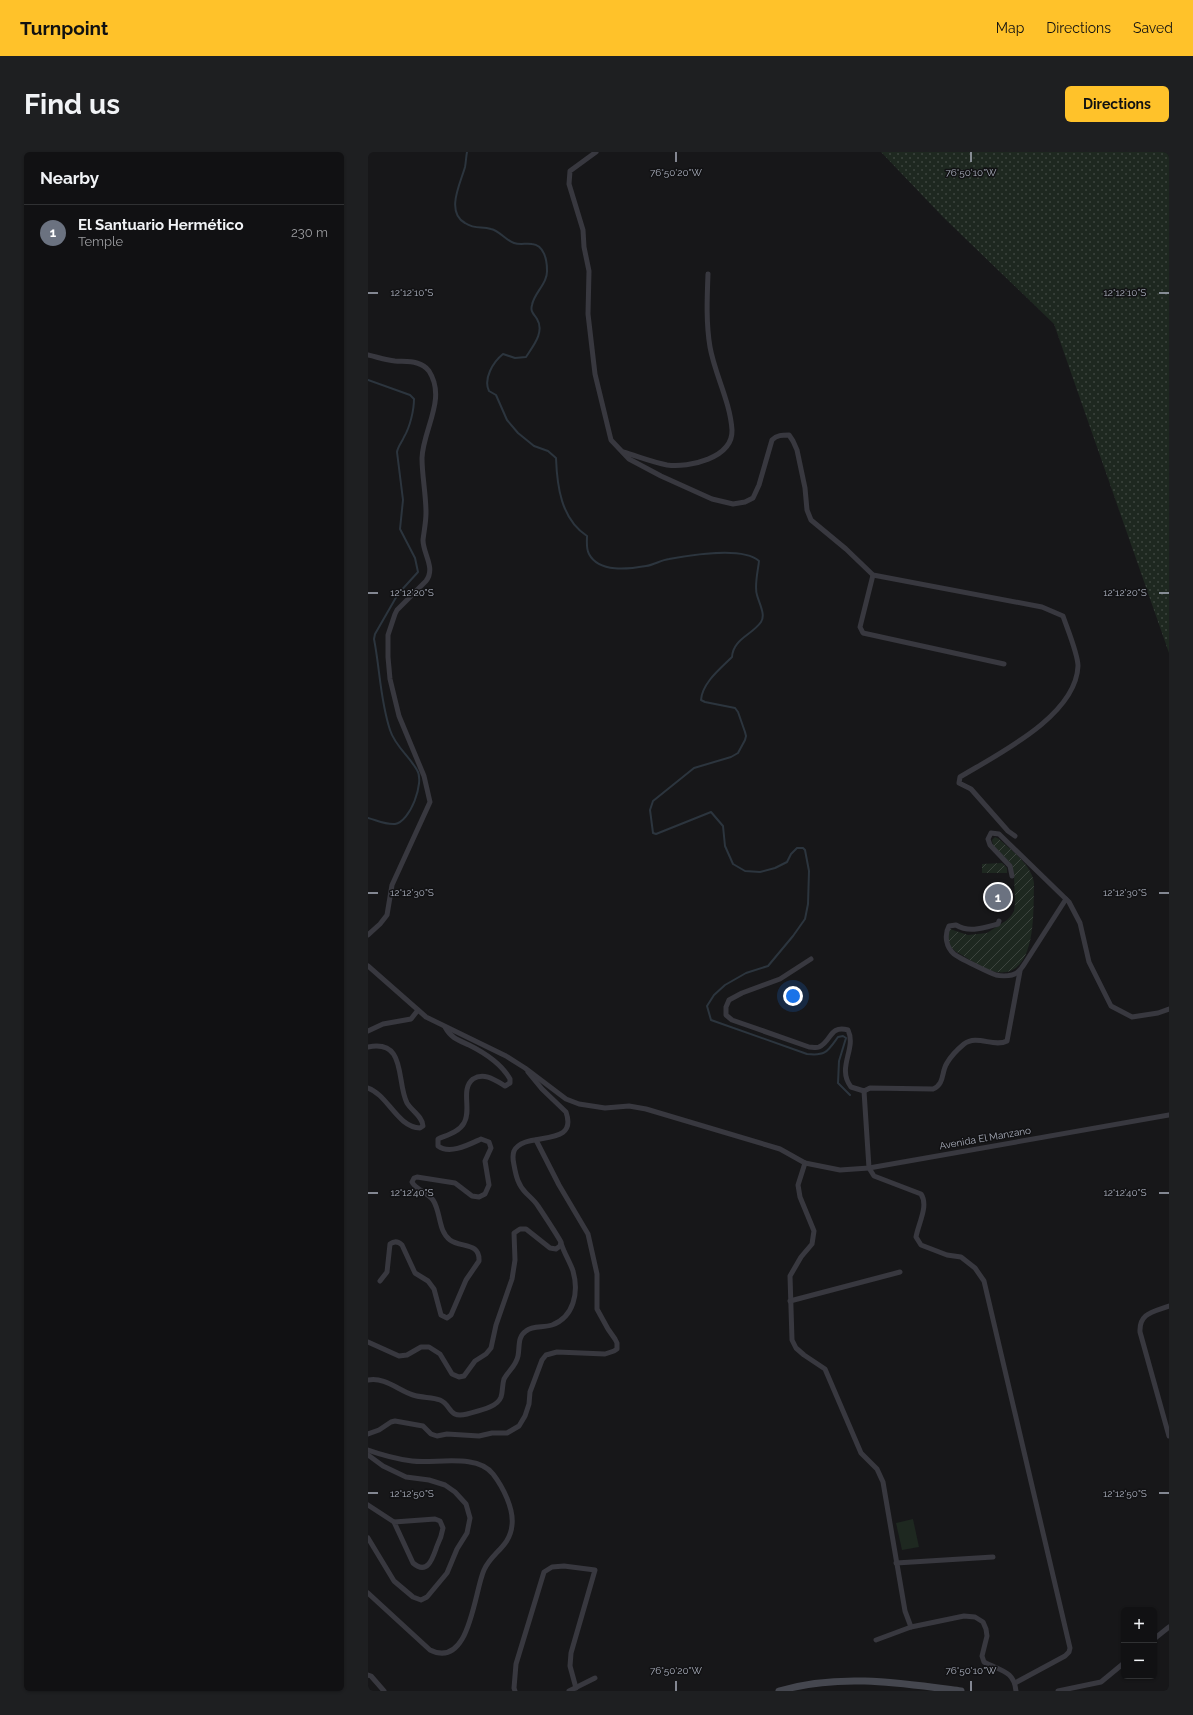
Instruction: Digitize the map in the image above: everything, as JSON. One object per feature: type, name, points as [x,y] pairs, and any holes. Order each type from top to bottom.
[{"type":"street","points":[[596,152],[570,171],[569,184],[583,230],[584,247],[589,271],[588,314],[595,374],[611,440],[628,459],[712,499],[733,504],[745,502],[753,498],[759,484],[772,440],[776,436],[789,435],[794,441],[797,450],[805,488],[807,510],[811,520],[838,541],[873,575],[1042,608],[1063,616],[1078,664],[1076,682],[1066,700],[1036,730],[960,777],[959,783],[971,789],[1008,831],[1016,836]]},
{"type":"street","points":[[620,451],[657,463],[682,465],[712,457],[723,451],[731,440],[732,431],[730,417],[710,349],[708,329],[708,274]]},
{"type":"street","points":[[368,355],[420,364],[429,372],[434,388],[434,412],[422,457],[426,512],[423,540],[430,566],[430,575],[426,581],[397,610],[388,635],[390,679],[399,716],[424,776],[430,802],[392,885],[387,915],[368,935]]},
{"type":"street","points":[[873,575],[860,627],[863,633],[1004,664]]},
{"type":"street","points":[[1012,876],[1010,866],[990,845],[988,839],[991,833],[999,834],[1069,902],[1080,923],[1089,962],[1111,1006],[1132,1017],[1158,1013],[1169,1009]]},
{"type":"street","points":[[811,959],[780,979],[742,993],[729,1000],[726,1007],[726,1015],[732,1020],[809,1047],[818,1047],[826,1041],[835,1030],[841,1028],[848,1030],[851,1036],[845,1075],[852,1087],[864,1091],[870,1088],[933,1089],[938,1087],[946,1064],[965,1043],[976,1040],[1002,1044],[1007,1041],[1020,971],[1066,899]]},
{"type":"street","points":[[999,921],[998,924],[972,930],[961,928],[956,925],[948,926],[946,937],[948,946],[954,954],[996,975],[1012,975],[1020,971]]},
{"type":"street","points":[[368,966],[418,1010],[445,1027],[487,1046],[525,1068],[532,1078],[566,1112],[568,1116],[568,1123],[562,1133],[555,1137],[520,1144],[515,1149],[512,1158],[516,1177],[520,1186],[537,1204],[561,1242],[574,1276],[575,1294],[572,1306],[566,1316],[557,1323],[543,1327],[530,1328],[523,1333],[513,1369],[505,1378],[501,1398],[496,1404],[459,1415],[449,1410],[446,1404],[442,1401],[413,1396],[394,1385],[381,1380],[368,1380]]},
{"type":"street","points":[[368,1031],[383,1024],[411,1019],[418,1010]]},
{"type":"street","points":[[380,1281],[388,1272],[390,1244],[398,1242],[402,1245],[415,1273],[428,1281],[434,1289],[441,1315],[447,1318],[451,1315],[466,1280],[479,1261],[478,1253],[474,1248],[457,1244],[447,1238],[443,1231],[437,1209],[432,1200],[425,1192],[412,1182],[417,1176],[448,1181],[454,1183],[472,1196],[479,1197],[484,1194],[488,1185],[485,1161],[491,1148],[489,1142],[481,1139],[464,1147],[442,1148],[438,1146],[437,1141],[438,1139],[456,1131],[464,1124],[467,1113],[467,1089],[473,1080],[480,1077],[487,1077],[505,1086],[510,1083],[510,1078],[486,1054],[452,1037],[445,1027]]},
{"type":"street","points":[[368,1046],[386,1048],[396,1058],[399,1066],[404,1096],[412,1111],[422,1121],[423,1126],[416,1128],[410,1125],[379,1094],[368,1088]]},
{"type":"street","name":"Avenida El Manzano","points":[[525,1068],[566,1099],[579,1104],[605,1108],[629,1106],[646,1109],[780,1149],[805,1163],[840,1170],[869,1168],[1169,1115]]},
{"type":"street","points":[[864,1091],[869,1168],[874,1176],[921,1194],[924,1199],[924,1205],[916,1237],[921,1245],[947,1255],[961,1257],[975,1268],[984,1281],[1070,1648],[1069,1652],[1065,1656],[1015,1683]]},
{"type":"street","points":[[368,1434],[395,1421],[423,1426],[431,1434],[437,1436],[447,1434],[479,1436],[492,1433],[507,1433],[519,1426],[525,1416],[529,1404],[530,1392],[542,1360],[546,1355],[557,1352],[605,1354],[614,1351],[616,1348],[617,1345],[615,1339],[597,1309],[598,1274],[588,1234],[559,1185],[536,1140]]},
{"type":"street","points":[[805,1163],[798,1185],[800,1197],[814,1231],[812,1244],[801,1257],[790,1276],[792,1340],[796,1348],[825,1369],[861,1453],[877,1469],[883,1482],[905,1611],[911,1627]]},
{"type":"street","points":[[368,1343],[399,1356],[407,1355],[421,1347],[429,1347],[440,1354],[452,1374],[459,1377],[464,1376],[475,1361],[489,1351],[492,1344],[496,1325],[512,1279],[515,1260],[514,1236],[516,1231],[522,1228],[526,1229],[553,1249],[558,1248],[561,1242]]},
{"type":"street","points":[[790,1301],[900,1272]]},
{"type":"street","points":[[1169,1306],[1146,1316],[1141,1320],[1140,1325],[1140,1332],[1169,1436]]},
{"type":"street","points":[[368,1450],[413,1461],[466,1462],[485,1467],[492,1473],[503,1490],[513,1520],[507,1542],[485,1568],[471,1617],[463,1638],[459,1646],[452,1651],[443,1653],[430,1650],[368,1593]]},
{"type":"street","points":[[368,1455],[383,1466],[406,1477],[429,1480],[445,1485],[455,1492],[466,1504],[470,1518],[467,1533],[457,1549],[447,1573],[430,1595],[422,1600],[413,1598],[394,1581],[368,1538]]},
{"type":"street","points":[[368,1505],[394,1522],[413,1563],[420,1567],[428,1565],[432,1561],[443,1530],[441,1523],[435,1519],[394,1522]]},
{"type":"street","points":[[896,1563],[993,1557]]},
{"type":"street","points":[[515,1691],[516,1664],[544,1572],[552,1567],[564,1566],[596,1570],[571,1653],[570,1666],[576,1688]]},
{"type":"street","points":[[876,1640],[911,1627],[964,1616],[975,1617],[982,1622],[986,1630],[987,1636],[982,1656],[984,1662],[1008,1673],[1015,1683],[1016,1691]]},
{"type":"street","points":[[1157,1637],[1169,1627]]},
{"type":"street","points":[[1058,1691],[1101,1682],[1121,1665]]},
{"type":"street","points":[[368,1675],[371,1676],[384,1691]]},
{"type":"street","points":[[569,1691],[596,1678]]},
{"type":"street","points":[[779,1691],[795,1686],[831,1682],[879,1681],[961,1691]]},
{"type":"shaded area","points":[[881,152],[1169,152],[1169,653],[1054,324],[943,217]]},
{"type":"shaded area","points":[[995,837],[1010,848],[1021,859],[1030,870],[1034,883],[1033,924],[1026,954],[1020,965],[1010,971],[996,972],[975,963],[955,951],[951,947],[947,935],[950,929],[968,935],[987,933],[1007,920],[1014,911],[1014,875],[993,845],[992,840]]},
{"type":"shaded area","points":[[1002,863],[1007,868],[1007,873],[982,873],[982,864]]},
{"type":"shaded area","points":[[913,1519],[919,1547],[902,1550],[896,1523]]},
{"type":"waterway","points":[[467,152],[465,167],[458,188],[455,204],[456,212],[459,218],[472,226],[494,230],[514,243],[536,245],[542,250],[547,266],[547,275],[535,296],[532,307],[540,329],[535,344],[526,357],[515,358],[503,354],[499,357],[490,371],[487,386],[489,391],[496,395],[507,420],[518,433],[534,446],[548,451],[556,458],[559,491],[562,501],[571,521],[587,536],[587,548],[589,554],[600,564],[607,567],[623,569],[649,565],[666,560],[716,553],[741,554],[751,556],[759,561],[756,587],[763,616],[761,622],[739,641],[733,651],[732,657],[708,682],[702,694],[701,700],[735,708],[738,712],[745,732],[745,740],[738,753],[731,757],[694,768],[653,801],[650,810],[653,833],[656,834],[711,812],[723,826],[725,846],[733,864],[745,871],[760,872],[775,868],[787,862],[791,854],[797,848],[803,848],[805,850],[809,871],[808,904],[805,919],[768,966],[746,973],[725,985],[714,995],[707,1006],[711,1020],[807,1054],[826,1052],[838,1037],[843,1036],[846,1038],[839,1061],[838,1083],[850,1095]]},
{"type":"waterway","points":[[368,380],[410,395],[414,399],[410,423],[397,452],[403,500],[400,529],[415,558],[418,572],[398,594],[375,634],[374,639],[382,696],[390,730],[395,741],[414,765],[419,776],[418,792],[415,801],[401,822],[388,824],[368,818]]},
{"type":"place","name":"El Santuario Hermético","points":[[998,897]]}]
